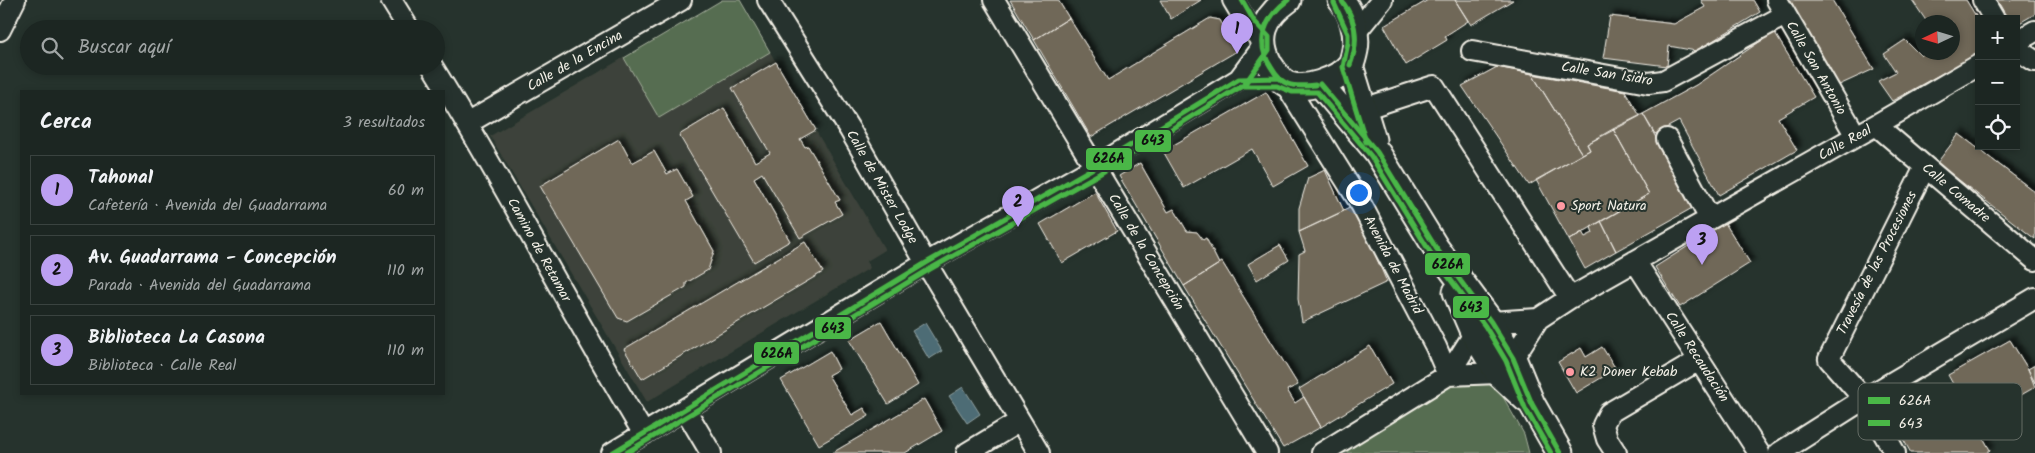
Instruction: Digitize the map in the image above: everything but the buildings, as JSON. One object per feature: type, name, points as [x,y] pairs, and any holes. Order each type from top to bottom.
[{"type":"main road","points":[[1288,0],[1279,7],[1265,27],[1272,68],[1282,80],[1298,86],[1320,84],[1337,76],[1350,65]]},
{"type":"main road","points":[[1346,0],[1356,32],[1356,44],[1350,65],[1377,152]]},
{"type":"main road","points":[[1320,84],[1377,152],[1483,328],[1532,404],[1560,453]]},
{"type":"street","points":[[0,30],[15,0]]},
{"type":"street","points":[[391,0],[403,20]]},
{"type":"street","name":"Calle de la Encina","points":[[468,123],[681,0]]},
{"type":"street","name":"Calle de Mister Lodge","points":[[768,0],[850,130],[926,263],[1039,453]]},
{"type":"street","name":"Calle de la Concepción","points":[[994,0],[1266,453]]},
{"type":"street","points":[[612,453],[926,263],[1095,167],[1239,79],[1265,27],[1248,25],[1233,0]]},
{"type":"street","points":[[1356,32],[1382,0]]},
{"type":"street","points":[[1983,0],[1992,15]]},
{"type":"street","name":"Calle San Isidro","points":[[1472,51],[1648,83],[1656,82],[1663,81],[1781,7]]},
{"type":"street","name":"Calle San Antonio","points":[[1781,7],[1856,136]]},
{"type":"street","points":[[2020,40],[2035,31]]},
{"type":"street","points":[[2020,52],[2035,62]]},
{"type":"street","name":"Calle Real","points":[[1506,365],[1538,319],[1570,298],[1876,126],[1975,67]]},
{"type":"street","name":"Camino de Retamar","points":[[438,75],[468,123],[644,434]]},
{"type":"street","points":[[1239,79],[1282,80]]},
{"type":"street","name":"Avenida de Madrid","points":[[1282,80],[1362,206],[1436,347],[1448,374]]},
{"type":"street","points":[[1363,109],[1434,86],[1570,298]]},
{"type":"street","name":"Calle Comadre","points":[[1876,126],[2035,260]]},
{"type":"street","points":[[1667,139],[1710,218]]},
{"type":"street","name":"Travesía de las Procesiones","points":[[1858,392],[1829,360],[1925,167]]},
{"type":"street","name":"Calle Recaudación","points":[[1635,261],[1758,453]]},
{"type":"street","points":[[1891,383],[2035,298]]},
{"type":"street","name":"Calle Real","points":[[1483,328],[1538,319]]},
{"type":"street","points":[[1322,453],[1448,374],[1483,328]]},
{"type":"street","points":[[1616,453],[1603,425],[1609,413],[1699,360]]},
{"type":"street","points":[[1448,374],[1506,365]]},
{"type":"street","points":[[1779,453],[1858,403]]},
{"type":"street","points":[[685,409],[711,453]]},
{"type":"street","points":[[967,453],[1020,421]]},
{"type":"street","points":[[1888,440],[1895,453]]},
{"type":"shaded area","points":[[722,0],[740,0],[885,250],[867,261],[870,268],[647,402],[490,136]]},
{"type":"green space","points":[[722,0],[740,0],[770,52],[659,118],[624,58]]},
{"type":"green space","points":[[1494,381],[1524,434],[1529,453],[1334,453],[1446,383]]},
{"type":"water","points":[[925,323],[942,351],[929,359],[912,331]]},
{"type":"water","points":[[963,387],[980,414],[967,423],[949,396]]},
{"type":"transit line","name":"643","points":[[1215,102],[1244,85],[1269,50],[1269,37],[1254,21],[1242,0]]},
{"type":"transit line","name":"626A","points":[[1288,0],[1273,14],[1264,31],[1263,48],[1266,58],[1276,75],[1285,83],[1298,86],[1315,85]]},
{"type":"transit line","name":"626A","points":[[1341,0],[1350,15],[1355,31],[1355,48],[1350,65]]},
{"type":"transit line","name":"643","points":[[1334,3],[1348,34],[1343,67],[1366,142]]},
{"type":"transit line","name":"626A","points":[[612,453],[926,263],[1095,167],[1239,79],[1279,78]]},
{"type":"transit line","name":"626A","points":[[1320,84],[1377,152],[1436,248],[1491,322],[1513,358],[1532,404],[1560,453]]},
{"type":"transit line","name":"643","points":[[626,453],[930,269],[1099,174],[1241,86],[1277,86],[1292,92],[1317,92],[1371,156],[1430,252],[1485,326],[1506,361],[1525,408],[1551,453]]},
{"type":"place","name":"Tahona1","points":[[1237,54]]},
{"type":"place","name":"Sport Natura","points":[[1561,206]]},
{"type":"place","name":"Av. Guadarrama - Concepción","points":[[1018,227]]},
{"type":"place","name":"Biblioteca La Casona","points":[[1702,265]]},
{"type":"place","name":"K2 Doner Kebab","points":[[1570,372]]}]
